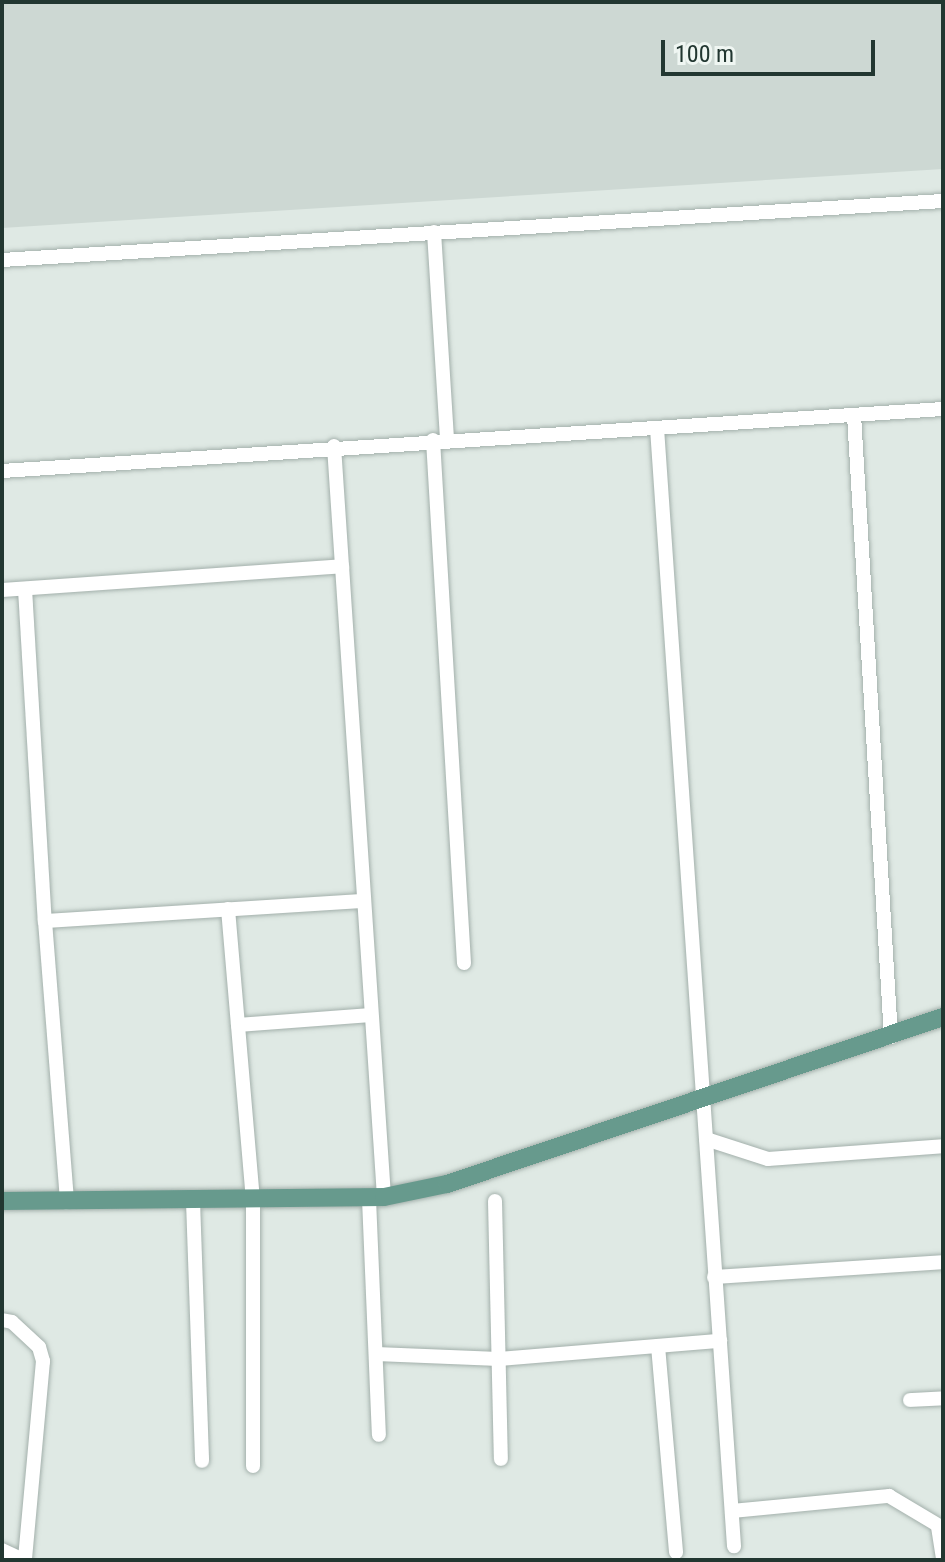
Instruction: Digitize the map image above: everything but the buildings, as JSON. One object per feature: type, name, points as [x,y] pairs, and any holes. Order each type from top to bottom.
[{"type":"main road","points":[[2,1201],[377,1198],[447,1184],[943,1017]]},
{"type":"street","points":[[2,260],[943,201]]},
{"type":"street","points":[[434,232],[440,440],[464,963]]},
{"type":"street","points":[[2,471],[334,446],[943,409]]},
{"type":"street","points":[[854,415],[891,1037]]},
{"type":"street","points":[[657,428],[734,1546]]},
{"type":"street","points":[[334,446],[371,1015],[377,1198],[379,1435]]},
{"type":"street","points":[[2,590],[342,566]]},
{"type":"street","points":[[25,589],[45,921],[67,1202]]},
{"type":"street","points":[[45,921],[362,901]]},
{"type":"street","points":[[228,909],[253,1201],[253,1466]]},
{"type":"street","points":[[238,1025],[371,1015]]},
{"type":"street","points":[[706,1139],[768,1159],[943,1146]]},
{"type":"street","points":[[193,1201],[202,1461]]},
{"type":"street","points":[[495,1201],[501,1459]]},
{"type":"street","points":[[714,1277],[943,1262]]},
{"type":"street","points":[[2,1320],[12,1322],[39,1347],[43,1361],[24,1560],[2,1550]]},
{"type":"street","points":[[376,1354],[499,1359],[720,1341]]},
{"type":"street","points":[[658,1346],[676,1552]]},
{"type":"street","points":[[910,1400],[943,1398]]},
{"type":"street","points":[[732,1511],[889,1496],[940,1528],[943,1560]]},
{"type":"shaded area","points":[[2,2],[943,2],[943,169],[2,228]]}]
